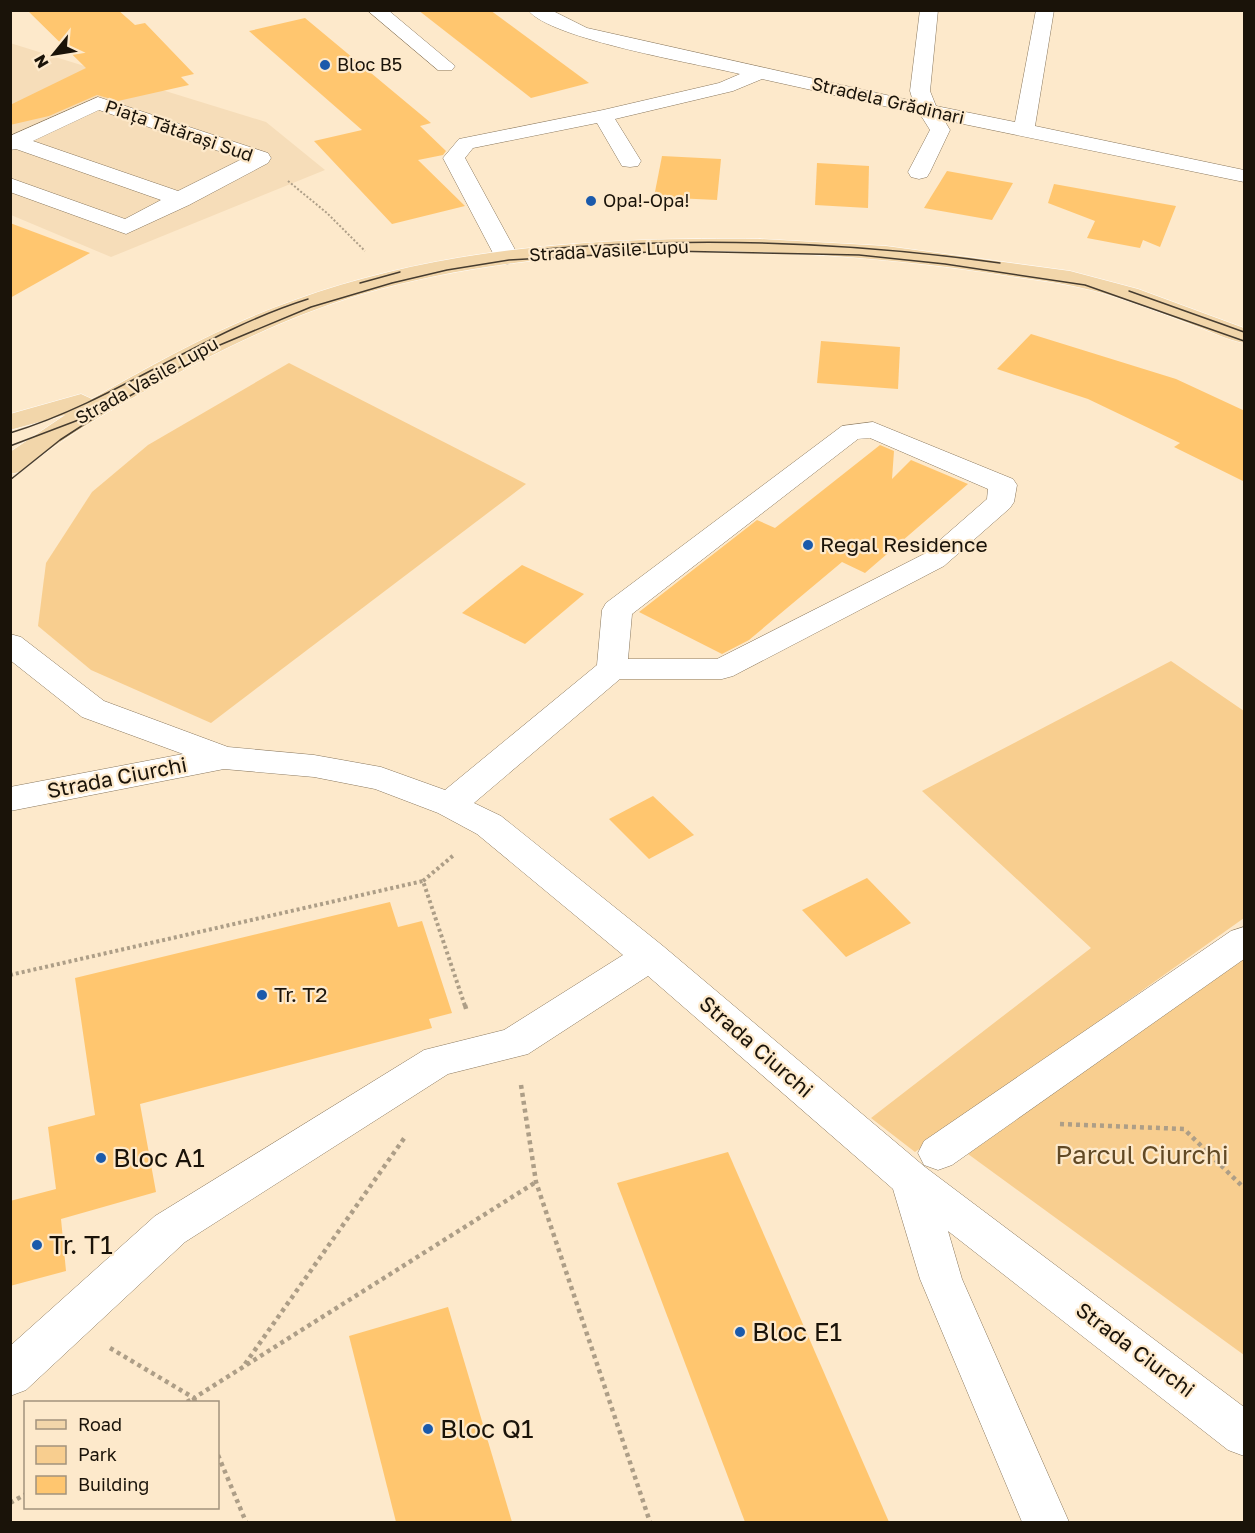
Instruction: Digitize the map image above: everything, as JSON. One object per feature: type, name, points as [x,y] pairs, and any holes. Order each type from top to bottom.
[{"type":"main road","name":"Strada Vasile Lupu","points":[[10,466],[65,426],[137,384],[205,347],[306,304],[446,266],[507,257],[577,250],[667,246],[858,250],[946,260],[1088,282],[1245,336]]},
{"type":"main road","points":[[10,422],[42,415],[137,384]]},
{"type":"street","points":[[376,10],[445,66]]},
{"type":"street","name":"Stradela Grădinari","points":[[537,10],[554,21],[581,32],[927,110],[1245,176]]},
{"type":"street","points":[[919,172],[940,130],[927,110],[920,91],[929,10]]},
{"type":"street","points":[[1024,131],[1046,10]]},
{"type":"street","points":[[507,257],[454,158],[466,143],[603,116],[726,87],[760,72]]},
{"type":"street","name":"Piața Tătărași Sud","points":[[13,143],[98,103],[260,158]]},
{"type":"street","points":[[603,116],[630,161]]},
{"type":"street","points":[[13,143],[180,200]]},
{"type":"street","points":[[10,184],[126,227],[260,158]]},
{"type":"street","points":[[450,805],[612,669],[722,669],[934,560],[1000,502],[1003,485],[873,430],[851,432],[617,610],[612,669]]},
{"type":"street","name":"Strada Ciurchi","points":[[10,644],[93,710],[146,727],[224,758]]},
{"type":"street","name":"Strada Ciurchi","points":[[10,799],[224,758],[314,766],[381,779],[450,805],[489,825],[650,956],[925,1166],[1245,1434]]},
{"type":"street","points":[[1044,1522],[941,1279],[925,1166],[985,1121],[1245,941]]},
{"type":"street","points":[[10,1375],[170,1229],[438,1061],[497,1046],[650,956]]},
{"type":"path","name":"Piața Tătărași Sud","points":[[260,158],[327,213],[360,245]]},
{"type":"path","points":[[10,975],[423,881],[497,1046],[536,1182],[650,1522]]},
{"type":"path","points":[[985,1121],[1184,1129],[1245,1188]]},
{"type":"path","points":[[243,1367],[409,1131]]},
{"type":"path","points":[[68,1322],[195,1400],[243,1367],[536,1182]]},
{"type":"path","points":[[219,1457],[246,1522]]},
{"type":"path","points":[[10,1503],[24,1495]]},
{"type":"shaded area","points":[[10,43],[266,122],[325,170],[111,257],[11,215]]},
{"type":"green space","points":[[289,363],[526,484],[211,723],[91,670],[38,626],[46,563],[92,492],[148,445]]},
{"type":"green space","points":[[1171,661],[1244,711],[1244,918],[915,1152],[871,1118],[1091,948],[922,791]]},
{"type":"green space","name":"Parcul Ciurchi","points":[[1244,959],[1244,1355],[968,1154]]},
{"type":"building","points":[[27,10],[118,10],[135,25],[145,23],[194,74],[181,77],[189,85],[118,101],[97,95],[49,116],[10,125],[10,105],[86,68]]},
{"type":"building","points":[[418,10],[490,10],[589,83],[531,98]]},
{"type":"building","points":[[305,18],[431,123],[420,126],[446,151],[443,155],[418,160],[465,206],[392,224],[314,141],[362,130],[249,31]]},
{"type":"building","points":[[662,156],[721,159],[717,200],[654,197]]},
{"type":"building","points":[[817,163],[869,166],[868,208],[815,205]]},
{"type":"building","points":[[947,171],[1013,183],[992,220],[924,208]]},
{"type":"building","points":[[1054,184],[1176,206],[1160,247],[1143,240],[1140,248],[1087,238],[1095,221],[1048,203]]},
{"type":"building","points":[[10,223],[90,253],[10,298]]},
{"type":"building","points":[[1031,334],[1176,379],[1245,411],[1245,482],[1174,447],[1180,443],[1088,399],[997,369]]},
{"type":"building","points":[[821,341],[900,347],[898,389],[817,383]]},
{"type":"building","name":"Regal Residence","points":[[880,445],[894,451],[892,479],[911,460],[968,484],[865,573],[842,562],[749,640],[722,654],[639,612],[757,520],[775,528]]},
{"type":"building","points":[[522,565],[584,594],[525,644],[462,613]]},
{"type":"building","points":[[653,796],[694,835],[649,859],[609,819]]},
{"type":"building","points":[[867,878],[911,923],[846,957],[802,910]]},
{"type":"building","name":"Tr. T2","points":[[390,902],[398,927],[422,921],[452,1013],[429,1019],[432,1028],[140,1104],[156,1192],[61,1219],[66,1271],[10,1286],[10,1201],[56,1189],[48,1127],[95,1115],[75,978]]},
{"type":"building","name":"Bloc E1","points":[[728,1152],[889,1522],[745,1522],[617,1183]]},
{"type":"building","name":"Bloc Q1","points":[[448,1307],[512,1522],[396,1522],[349,1336]]},
{"type":"tram line","points":[[533,250],[650,243],[767,243],[883,250],[1000,263]]},
{"type":"tram line","points":[[10,480],[60,440],[114,405],[215,347],[311,307],[392,283],[447,270],[509,260],[668,251],[859,255],[945,264],[1085,285],[1244,341]]},
{"type":"tram line","points":[[360,283],[400,272]]},
{"type":"tram line","points":[[1129,291],[1244,332]]},
{"type":"tram line","points":[[10,433],[86,403],[232,329],[308,299]]},
{"type":"tram line","points":[[10,446],[81,419]]},
{"type":"place","name":"Bloc B5","points":[[325,65]]},
{"type":"place","name":"Opa!-Opa!","points":[[591,201]]},
{"type":"place","name":"Regal Residence","points":[[808,545]]},
{"type":"place","name":"Tr. T2","points":[[262,995]]},
{"type":"place","name":"Bloc A1","points":[[101,1158]]},
{"type":"place","name":"Tr. T1","points":[[37,1245]]},
{"type":"place","name":"Bloc E1","points":[[740,1332]]},
{"type":"place","name":"Bloc Q1","points":[[428,1429]]}]
